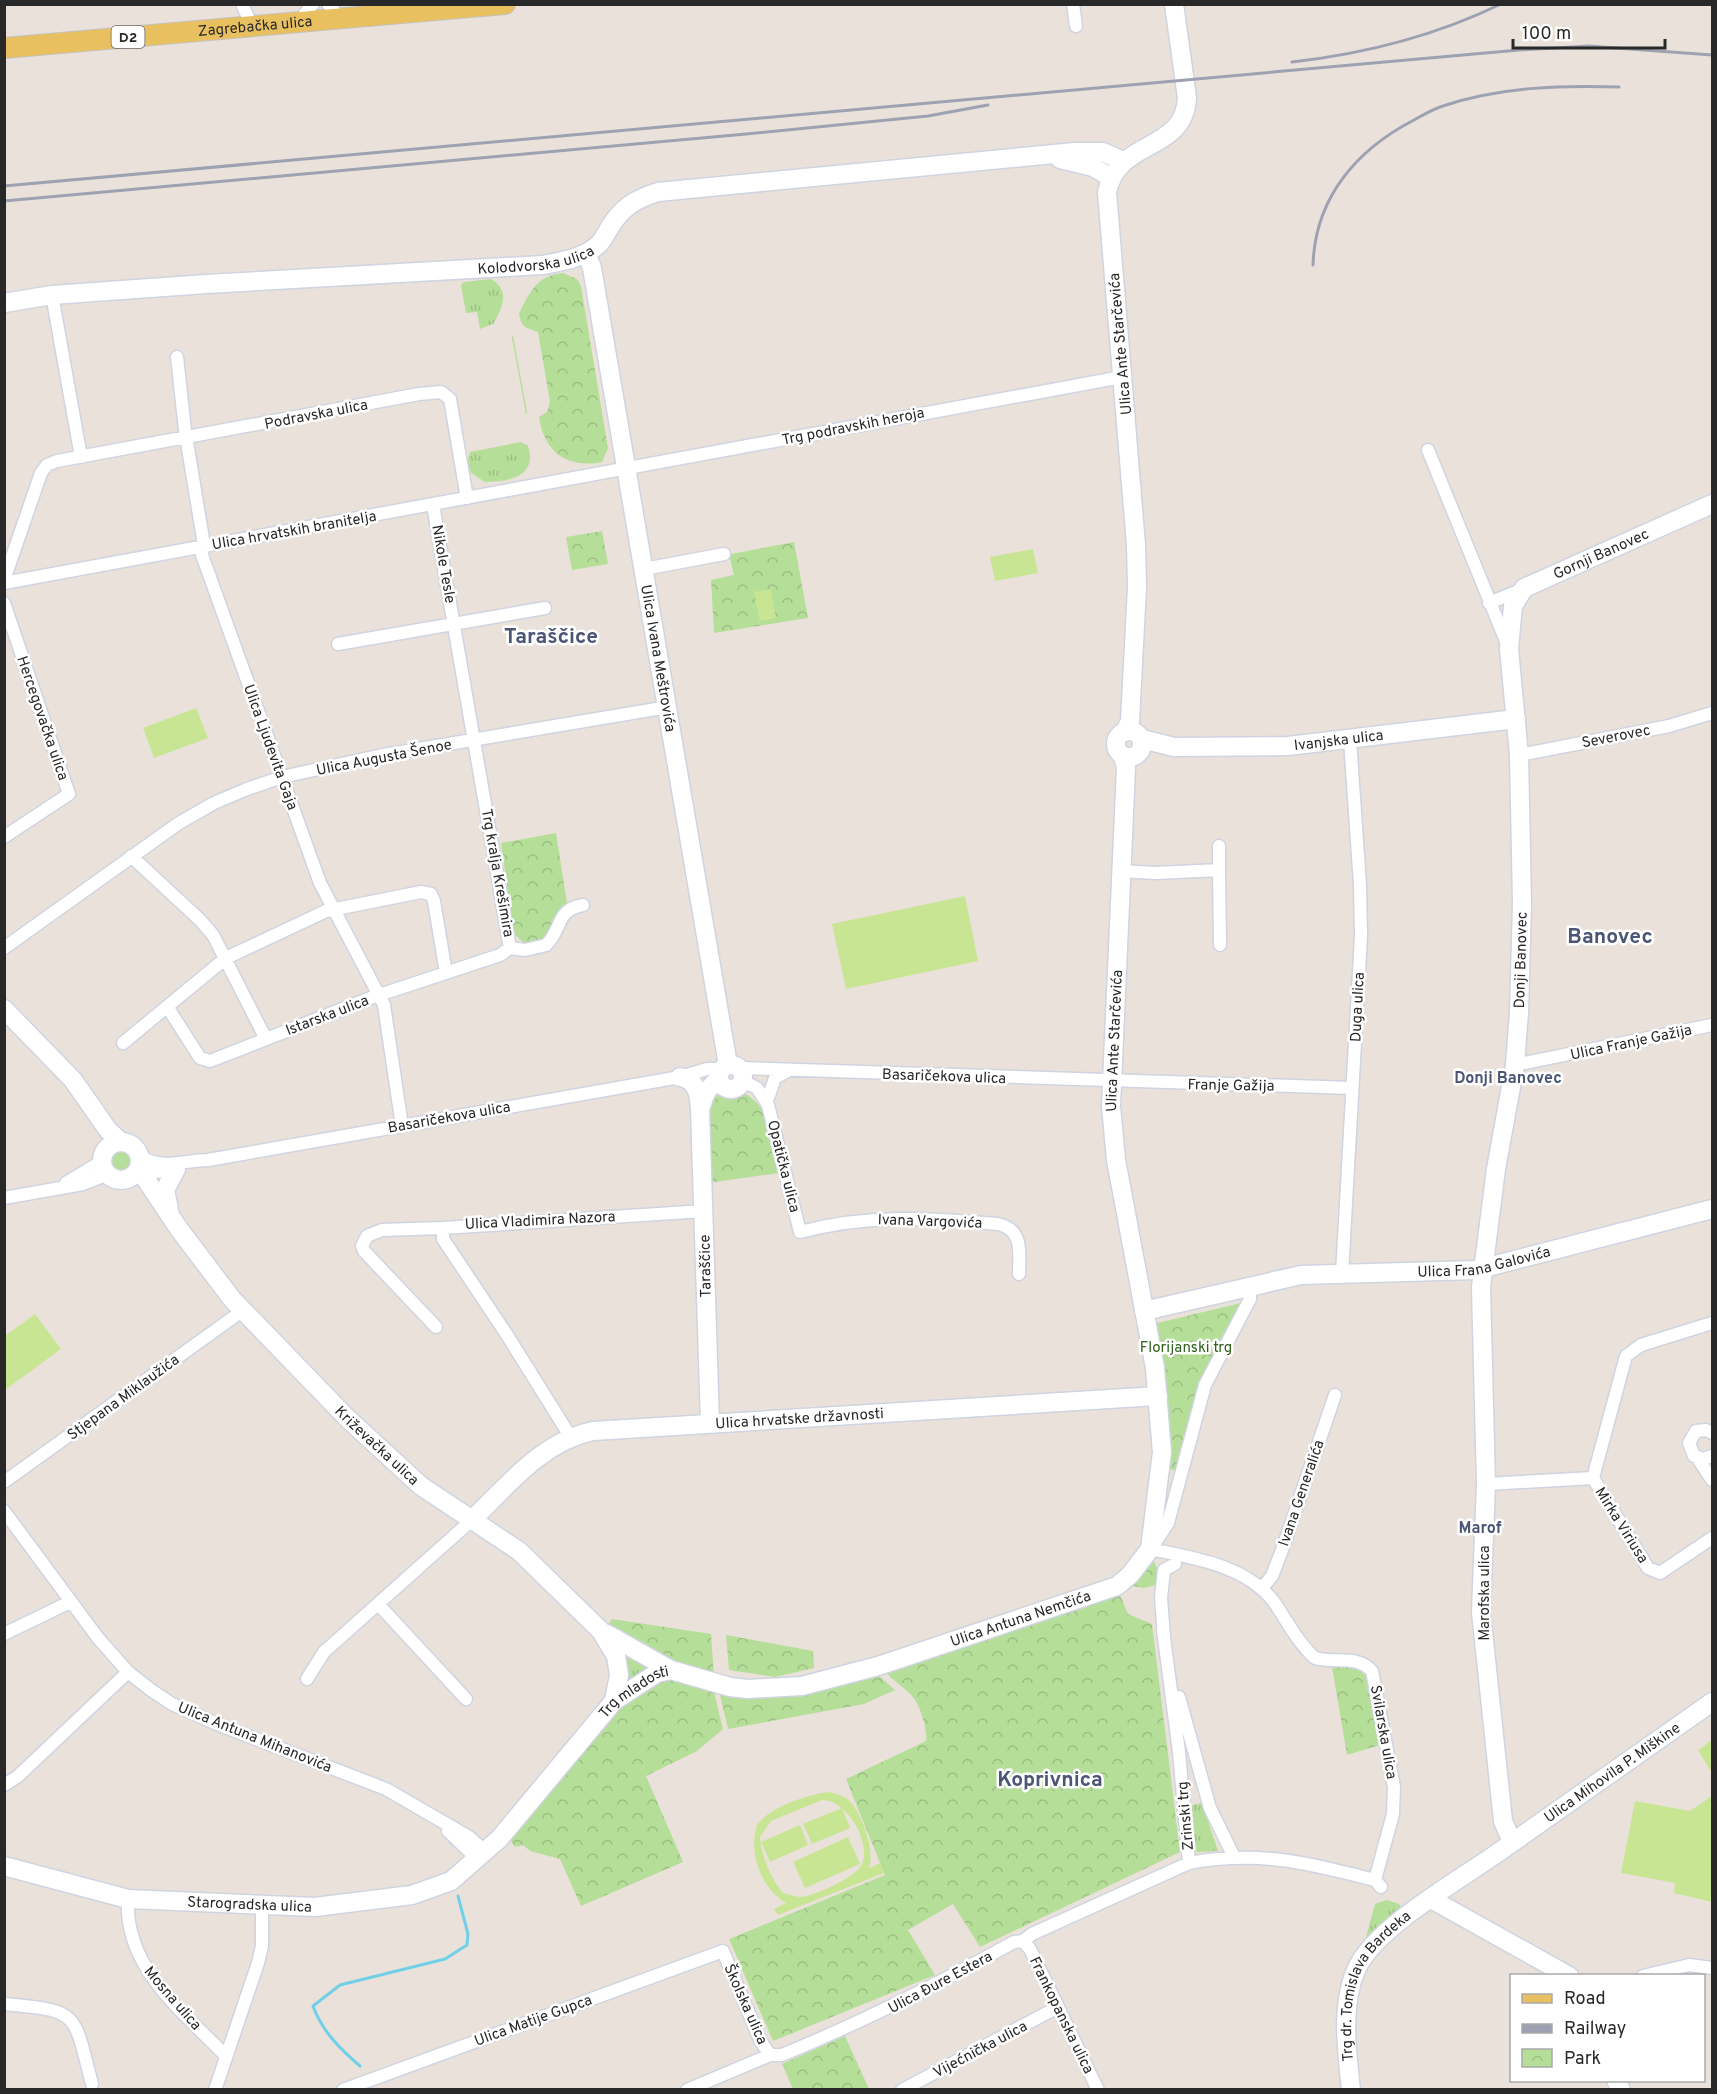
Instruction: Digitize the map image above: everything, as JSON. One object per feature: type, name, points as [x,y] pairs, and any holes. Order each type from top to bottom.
[{"type":"main road","name":"Zagrebačka ulica","points":[[4,48],[298,21],[334,11],[505,4]]},
{"type":"main road","name":"Ulica Ante Starčevića","points":[[1144,1311],[1116,1160],[1111,1081],[1120,871],[1135,744],[1136,566],[1107,205],[1112,178],[1123,161],[1165,138],[1184,114],[1187,98],[1174,4]]},
{"type":"main road","name":"Kolodvorska ulica","points":[[4,303],[52,295],[543,265],[567,261],[586,253],[600,242],[624,208],[638,199],[658,192],[1098,151],[1113,155],[1123,161]]},
{"type":"main road","name":"Kolodvorska ulica","points":[[1040,157],[1093,167],[1112,178]]},
{"type":"main road","name":"Ulica Ivana Meštrovića","points":[[586,253],[592,268],[732,1077]]},
{"type":"main road","name":"Gornji Banovec","points":[[1524,588],[1713,504]]},
{"type":"main road","name":"Donji Banovec","points":[[1482,1269],[1496,1169],[1515,1065],[1521,964],[1519,754],[1509,649],[1513,606],[1524,588]]},
{"type":"main road","name":"Ivanjska ulica","points":[[1135,744],[1288,746],[1516,719]]},
{"type":"main road","points":[[4,1009],[73,1080],[108,1130],[108,1157],[116,1180],[135,1168]]},
{"type":"main road","points":[[685,1075],[697,1089],[700,1109]]},
{"type":"main road","points":[[700,1109],[706,1092],[732,1077]]},
{"type":"main road","name":"Taraščice","points":[[700,1109],[710,1423]]},
{"type":"main road","name":"Križevačka ulica","points":[[108,1157],[132,1145],[139,1187],[175,1221],[242,1311],[394,1463],[421,1486],[519,1551],[602,1631],[671,1670]]},
{"type":"main road","points":[[175,1171],[165,1190],[175,1221]]},
{"type":"main road","name":"Ulica Frana Galovića","points":[[1250,1287],[1301,1275],[1463,1272],[1482,1269],[1713,1209]]},
{"type":"main road","name":"Marofska ulica","points":[[1482,1269],[1481,1318],[1486,1484],[1481,1612],[1503,1821],[1512,1842]]},
{"type":"main road","points":[[1150,1549],[1160,1473],[1158,1396],[1144,1311],[1250,1287]]},
{"type":"main road","name":"Ulica hrvatske državnosti","points":[[472,1518],[530,1465],[570,1436],[593,1431],[1158,1396]]},
{"type":"main road","name":"Ulica Antuna Nemčića","points":[[878,1666],[1114,1588],[1130,1575],[1150,1549]]},
{"type":"main road","name":"Križevačka ulica","points":[[602,1631],[616,1656],[619,1675],[614,1701]]},
{"type":"main road","name":"Trg mladosti","points":[[482,1854],[499,1839],[614,1701],[646,1679],[671,1670],[730,1687],[777,1689],[802,1686],[878,1666]]},
{"type":"main road","name":"Ulica Mihovila P. Miškine","points":[[1431,1899],[1713,1702]]},
{"type":"main road","name":"Starogradska ulica","points":[[4,1866],[128,1899],[325,1907],[372,1902],[438,1887],[482,1854]]},
{"type":"main road","points":[[1431,1899],[1565,1974]]},
{"type":"main road","name":"Trg dr. Tomislava Bardeka","points":[[1351,2090],[1347,2012],[1356,1970],[1374,1944],[1431,1899]]},
{"type":"street","points":[[242,4],[252,26]]},
{"type":"street","points":[[298,21],[313,4]]},
{"type":"street","points":[[1073,4],[1076,26]]},
{"type":"street","points":[[52,295],[81,457]]},
{"type":"street","name":"Ulica Ljudevita Gaja","points":[[177,357],[202,555],[320,883],[379,995],[386,1015],[402,1126]]},
{"type":"street","name":"Trg podravskih heroja","points":[[583,476],[1122,376]]},
{"type":"street","name":"Podravska ulica","points":[[4,582],[41,473],[47,465],[57,461],[441,392],[446,394],[452,404],[467,498]]},
{"type":"street","name":"Donji Banovec","points":[[1428,450],[1509,649]]},
{"type":"street","name":"Ulica hrvatskih branitelja","points":[[4,582],[583,476]]},
{"type":"street","name":"Nikole Tesle","points":[[433,505],[474,741]]},
{"type":"street","points":[[644,569],[724,554]]},
{"type":"street","name":"Gornji Banovec","points":[[1489,603],[1524,588]]},
{"type":"street","name":"Hercegovačka ulica","points":[[4,603],[69,794],[4,837]]},
{"type":"street","name":"Nikole Tesle","points":[[338,644],[545,608]]},
{"type":"street","name":"Ulica Augusta Šenoe","points":[[4,948],[131,856],[214,802],[282,777],[383,755],[668,707]]},
{"type":"street","name":"Severovec","points":[[1519,754],[1669,726],[1713,713]]},
{"type":"street","name":"Duga ulica","points":[[1342,1274],[1361,936],[1360,885],[1350,740]]},
{"type":"street","name":"Trg kralja Krešimira","points":[[474,741],[510,948],[525,950],[546,945],[566,911],[583,905]]},
{"type":"street","points":[[1219,846],[1220,945]]},
{"type":"street","points":[[131,856],[200,920],[226,958],[266,1039]]},
{"type":"street","points":[[1120,871],[1163,873],[1219,870]]},
{"type":"street","points":[[123,1043],[226,958],[289,927],[334,909],[411,893],[431,894],[446,973]]},
{"type":"street","name":"Istarska ulica","points":[[168,1008],[196,1052],[205,1061],[379,995],[500,956],[510,948]]},
{"type":"street","name":"Ulica Franje Gažija","points":[[1515,1065],[1713,1025]]},
{"type":"street","points":[[767,1101],[775,1078],[783,1070]]},
{"type":"street","name":"Basaričekova ulica","points":[[135,1168],[145,1159],[161,1164],[208,1160],[685,1075],[732,1077],[783,1070],[1111,1081]]},
{"type":"street","name":"Opatička ulica","points":[[732,1077],[767,1101],[800,1232]]},
{"type":"street","name":"Franje Gažija","points":[[1111,1081],[1352,1088]]},
{"type":"street","points":[[4,1198],[83,1184],[108,1157]]},
{"type":"street","name":"Basaričekova ulica","points":[[135,1168],[155,1172],[175,1171],[191,1168],[208,1160]]},
{"type":"street","name":"Ulica Vladimira Nazora","points":[[570,1436],[443,1239],[443,1228],[704,1211]]},
{"type":"street","name":"Ivana Vargovića","points":[[800,1232],[840,1223],[886,1218],[998,1224],[1013,1230],[1018,1236],[1019,1274]]},
{"type":"street","points":[[435,1327],[364,1251],[362,1246],[367,1236],[382,1230],[443,1228]]},
{"type":"street","points":[[1150,1549],[1168,1523],[1205,1385],[1250,1299],[1250,1287]]},
{"type":"street","name":"Stjepana Miklaužića","points":[[4,1482],[242,1311]]},
{"type":"street","points":[[1486,1484],[1593,1478],[1626,1356],[1641,1345],[1713,1323]]},
{"type":"street","name":"Ivana Generalića","points":[[1262,1588],[1272,1576],[1282,1550],[1335,1395]]},
{"type":"street","points":[[1713,1433],[1701,1429],[1690,1438],[1689,1448],[1713,1480]]},
{"type":"street","points":[[1697,1457],[1703,1459],[1713,1456]]},
{"type":"street","points":[[1160,1473],[1176,1475],[1181,1471]]},
{"type":"street","name":"Mirka Viriusa","points":[[1593,1478],[1648,1568],[1654,1573],[1660,1573],[1713,1538]]},
{"type":"street","name":"Ulica Antuna Mihanovića","points":[[4,1511],[70,1602],[128,1672],[172,1704],[263,1743],[386,1789],[475,1841],[482,1854]]},
{"type":"street","points":[[307,1679],[324,1652],[472,1518]]},
{"type":"street","name":"Svilarska ulica","points":[[1150,1549],[1215,1565],[1262,1588],[1315,1658],[1359,1661],[1372,1671],[1394,1787],[1393,1814],[1378,1883],[1282,1859],[1234,1857]]},
{"type":"street","name":"Zrinski trg","points":[[1162,1630],[1190,1745],[1210,1808],[1234,1857],[1189,1863],[1179,1752],[1162,1630],[1161,1598],[1164,1570],[1175,1564]]},
{"type":"street","points":[[4,1634],[70,1602]]},
{"type":"street","points":[[378,1604],[466,1699]]},
{"type":"street","points":[[4,1785],[17,1777],[128,1672]]},
{"type":"street","name":"Ulica Antuna Mihanovića","points":[[439,1821],[471,1853],[482,1854]]},
{"type":"street","name":"Ulica Antuna Mihanovića","points":[[448,1831],[462,1855],[462,1871]]},
{"type":"street","name":"Ulica Đure Estera","points":[[687,2090],[770,2055],[782,2055],[849,2028],[932,1987],[1014,1942],[1023,1941],[1032,1934],[1189,1863]]},
{"type":"street","name":"Mosna ulica","points":[[128,1899],[129,1929],[139,1958],[149,1974],[225,2055]]},
{"type":"street","points":[[215,2090],[258,1963],[262,1946],[262,1906]]},
{"type":"street","name":"Frankopanska ulica","points":[[1023,1941],[1030,1948],[1096,2089]]},
{"type":"street","name":"Školska ulica","points":[[723,1951],[760,2040],[770,2055]]},
{"type":"street","name":"Ulica Matije Gupca","points":[[343,2090],[723,1951]]},
{"type":"street","points":[[1651,1974],[1689,1965],[1713,1968]]},
{"type":"street","points":[[4,2004],[55,2009],[67,2014],[78,2033],[92,2084]]},
{"type":"street","name":"Vijećnička ulica","points":[[902,2090],[1058,2007]]},
{"type":"green space","points":[[563,273],[577,279],[581,286],[608,448],[602,462],[578,463],[559,455],[546,440],[539,417],[547,412],[550,402],[538,332],[523,325],[519,314],[535,286],[547,277]]},
{"type":"green space","points":[[491,279],[503,294],[502,307],[493,324],[480,329],[477,312],[466,313],[461,285],[464,282]]},
{"type":"green space","points":[[513,335],[527,412],[526,414],[512,338]]},
{"type":"green space","points":[[521,442],[528,446],[530,456],[525,471],[519,475],[503,481],[485,482],[471,473],[467,461],[470,452]]},
{"type":"green space","points":[[602,531],[608,564],[572,570],[566,537]]},
{"type":"green space","points":[[794,542],[808,618],[714,633],[711,580],[734,575],[730,558],[726,555]]},
{"type":"green space","points":[[1033,549],[1038,573],[995,581],[990,557]]},
{"type":"green space","points":[[771,589],[776,618],[760,621],[754,592]]},
{"type":"green space","points":[[196,708],[208,738],[154,758],[143,728]]},
{"type":"green space","points":[[556,833],[567,903],[556,915],[542,941],[524,943],[514,934],[501,843]]},
{"type":"green space","points":[[965,896],[978,961],[846,989],[832,924]]},
{"type":"green space","points":[[740,1091],[751,1098],[765,1115],[773,1137],[779,1173],[708,1183],[705,1134],[709,1111],[721,1092],[727,1095]]},
{"type":"green space","points":[[120,1147],[130,1151],[134,1161],[130,1171],[120,1175],[110,1171],[106,1161],[110,1151]]},
{"type":"green space","name":"Florijanski trg","points":[[1241,1303],[1199,1385],[1176,1470],[1167,1469],[1153,1324]]},
{"type":"green space","points":[[35,1314],[61,1349],[5,1390],[5,1336]]},
{"type":"green space","points":[[1150,1560],[1154,1561],[1158,1571],[1155,1585],[1144,1588],[1131,1586],[1129,1584]]},
{"type":"green space","points":[[1118,1590],[1128,1614],[1152,1624],[1180,1852],[980,1947],[953,1904],[908,1930],[935,1975],[773,2041],[729,1939],[885,1875],[846,1779],[926,1741],[926,1731],[915,1700],[885,1670]]},
{"type":"green space","points":[[612,1619],[711,1634],[714,1677],[662,1659],[606,1627]]},
{"type":"green space","points":[[726,1635],[813,1651],[814,1668],[775,1677],[729,1670]]},
{"type":"green space","points":[[621,1650],[649,1667],[629,1681]]},
{"type":"green space","points":[[1354,1666],[1369,1678],[1380,1745],[1347,1755],[1332,1667]]},
{"type":"green space","points":[[877,1674],[895,1690],[864,1704],[728,1729],[720,1695],[797,1697]]},
{"type":"green space","points":[[671,1676],[713,1688],[723,1729],[697,1751],[646,1776],[683,1862],[581,1906],[560,1859],[530,1851],[523,1845],[515,1847],[509,1838],[614,1713],[649,1682]]},
{"type":"green space","points":[[1712,1740],[1712,1773],[1698,1750]]},
{"type":"green space","points":[[829,1792],[846,1798],[852,1803],[862,1820],[869,1841],[871,1861],[869,1868],[880,1863],[884,1873],[778,1915],[774,1909],[786,1903],[770,1889],[759,1869],[754,1847],[757,1825],[779,1807]],"holes":[[[822,1800],[840,1807],[855,1823],[863,1844],[862,1864],[853,1874],[816,1893],[801,1897],[783,1893],[767,1866],[760,1837],[771,1821]]]},
{"type":"green space","points":[[1712,1796],[1712,1902],[1674,1893],[1675,1883],[1621,1873],[1635,1801],[1690,1811]]},
{"type":"green space","points":[[1202,1803],[1218,1851],[1196,1852],[1192,1805]]},
{"type":"green space","points":[[842,1808],[850,1828],[812,1844],[803,1824]]},
{"type":"green space","points":[[800,1825],[808,1845],[770,1862],[761,1842]]},
{"type":"green space","points":[[848,1837],[860,1864],[805,1888],[793,1862]]},
{"type":"green space","points":[[1387,1900],[1399,1904],[1402,1909],[1365,1941],[1375,1904]]},
{"type":"green space","points":[[845,2036],[869,2089],[793,2089],[782,2064]]},
{"type":"waterway","points":[[360,2066],[332,2039],[321,2024],[313,2006],[340,1985],[445,1959],[467,1945],[468,1934],[458,1896]]},
{"type":"railway","points":[[1292,62],[1346,54],[1399,42],[1451,25],[1501,4]]},
{"type":"railway","points":[[4,186],[1519,50],[1589,46],[1712,55]]},
{"type":"railway","points":[[1313,265],[1321,218],[1331,198],[1357,161],[1393,132],[1436,109],[1486,95],[1552,87],[1619,87]]},
{"type":"railway","points":[[4,201],[746,134],[928,116],[988,105]]},
{"type":"district","name":"Taraščice","points":[[551,636]]},
{"type":"district","name":"Banovec","points":[[1610,936]]},
{"type":"district","name":"Donji Banovec","points":[[1508,1077]]},
{"type":"district","name":"Marof","points":[[1480,1527]]},
{"type":"district","name":"Koprivnica","points":[[1050,1779]]}]
